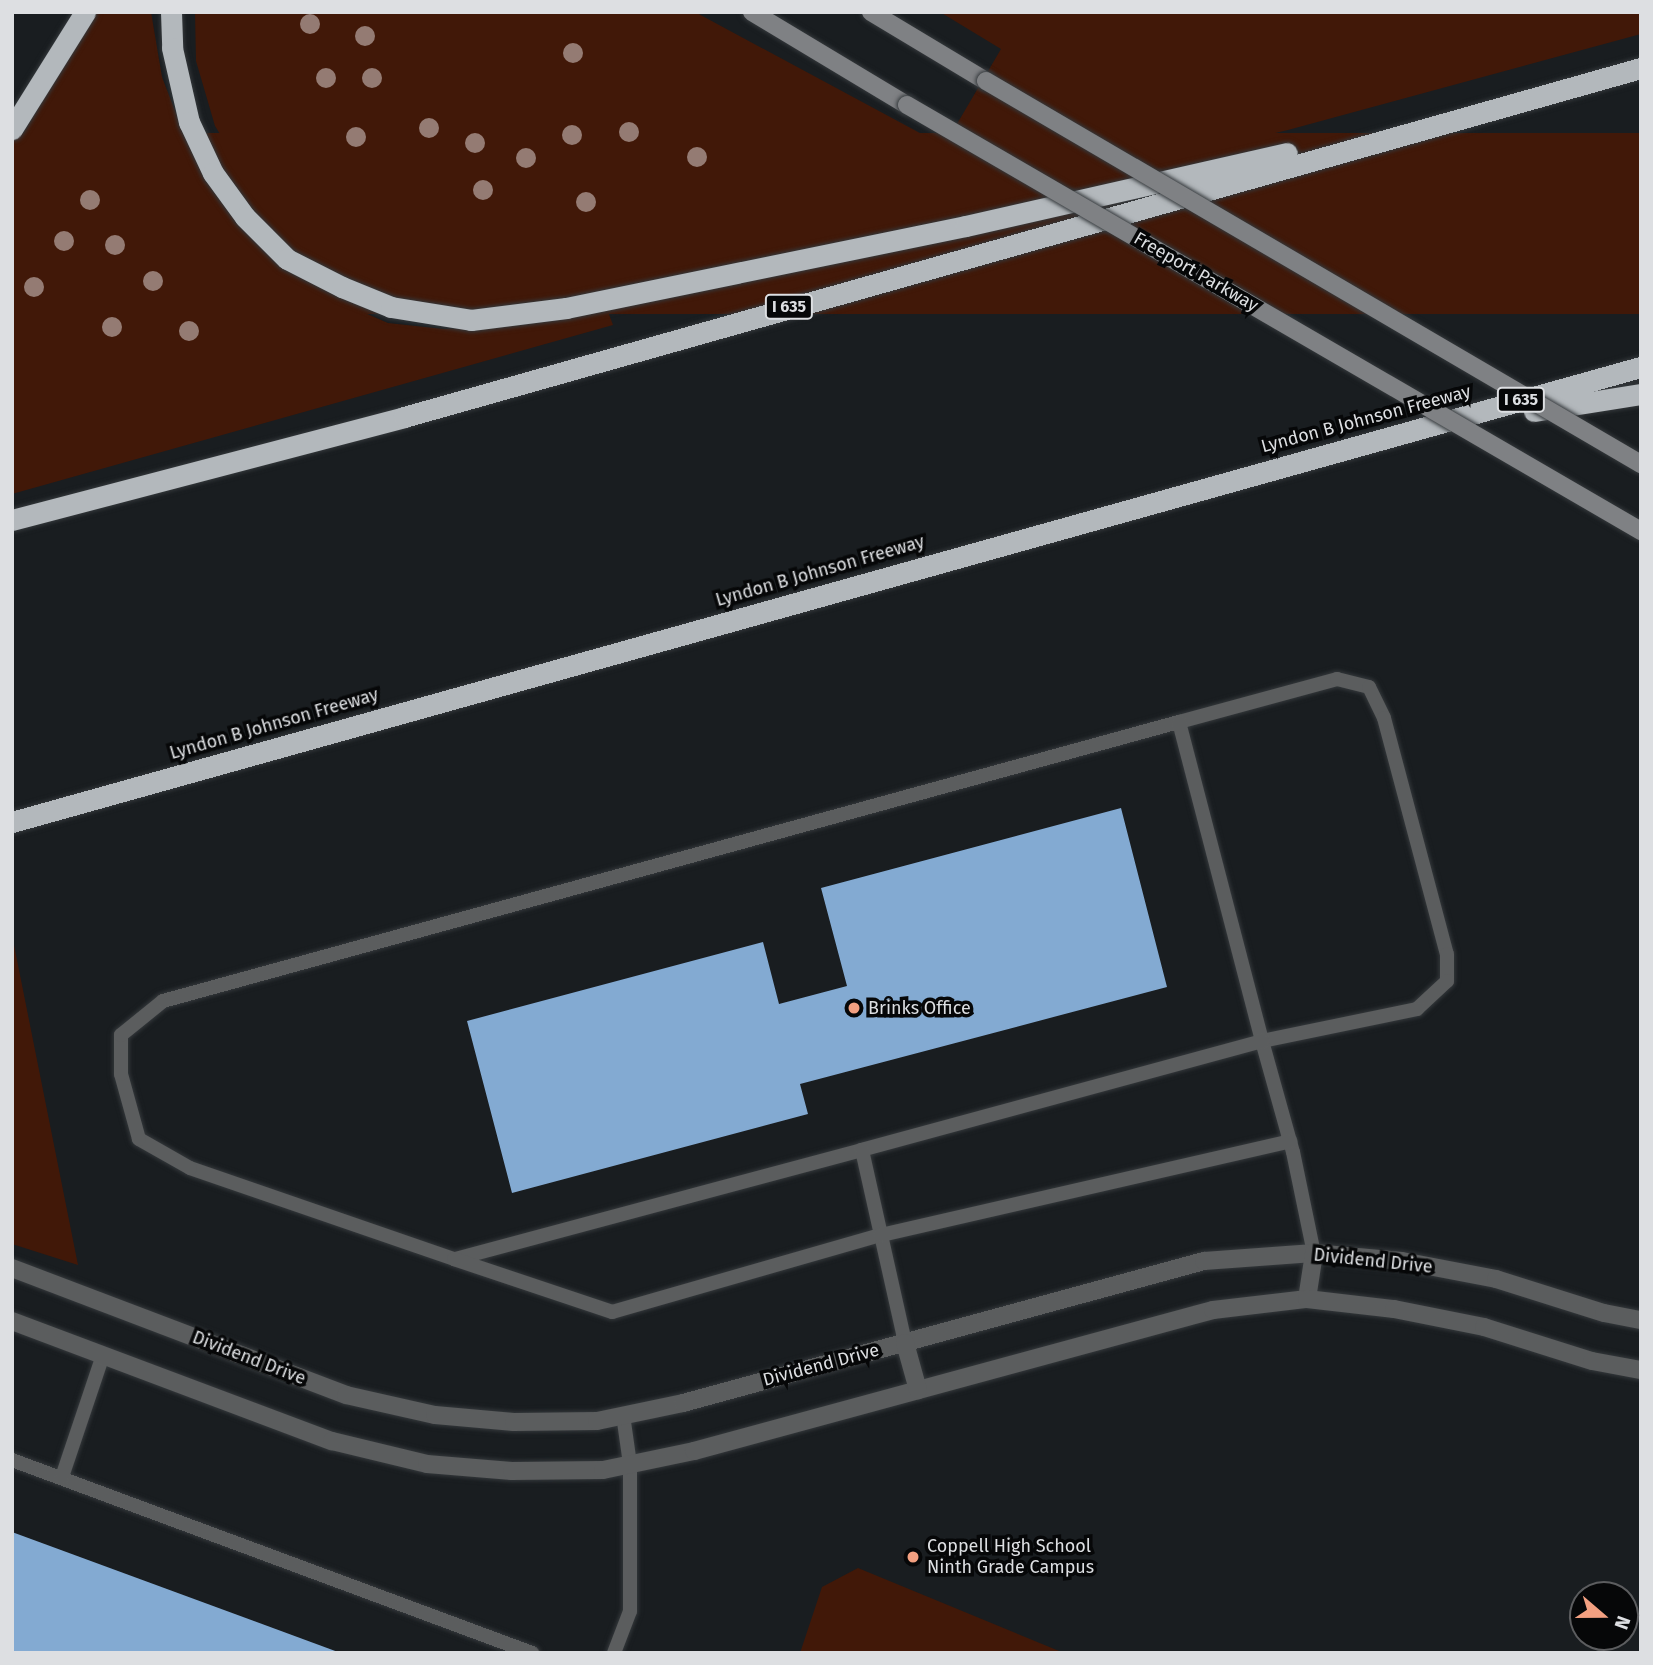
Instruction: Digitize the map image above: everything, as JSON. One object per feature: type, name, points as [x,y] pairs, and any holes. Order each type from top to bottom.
[{"type":"highway","points":[[12,129],[85,12]]},
{"type":"highway","points":[[171,12],[172,48],[189,122],[213,173],[245,217],[287,259],[342,287],[391,307],[471,320],[566,308],[966,226],[1565,89]]},
{"type":"highway","name":"I 635","points":[[12,520],[404,417],[1641,68]]},
{"type":"highway","name":"Lyndon B Johnson Freeway","points":[[12,822],[1400,432],[1641,367]]},
{"type":"highway","points":[[1400,432],[1641,394]]},
{"type":"main road","name":"Freeport Parkway","points":[[752,12],[907,105],[1641,531]]},
{"type":"main road","points":[[871,12],[1641,464]]},
{"type":"street","points":[[1307,1300],[1314,1253]]},
{"type":"street","name":"Dividend Drive","points":[[12,1268],[346,1395],[435,1415],[514,1422],[597,1421],[623,1416],[905,1343],[1204,1261],[1314,1253],[1402,1261],[1496,1279],[1604,1313],[1641,1320]]},
{"type":"street","points":[[12,1321],[332,1441],[428,1464],[512,1471],[603,1470],[918,1390],[1213,1310],[1307,1300],[1394,1309],[1484,1327],[1592,1361],[1641,1370]]},
{"type":"street","points":[[905,1343],[918,1390]]},
{"type":"lane","points":[[454,1259],[1262,1041],[1417,1009],[1447,981],[1447,954],[1384,718],[1369,687],[1336,679],[163,1001],[121,1035],[121,1074],[139,1139],[190,1168],[454,1259],[611,1312],[881,1235],[1290,1141]]},
{"type":"lane","points":[[1179,722],[1290,1141],[1314,1253]]},
{"type":"lane","points":[[862,1150],[905,1343]]},
{"type":"lane","points":[[62,1477],[103,1355]]},
{"type":"lane","points":[[614,1653],[630,1611],[630,1464],[623,1416]]},
{"type":"lane","points":[[12,1460],[532,1653]]},
{"type":"shaded area","points":[[96,12],[151,12],[162,77],[204,186],[262,254],[319,293],[388,323],[444,329],[523,325],[607,309],[613,325],[12,494],[12,152]]},
{"type":"shaded area","points":[[195,12],[695,12],[944,146],[1001,49],[940,12],[1641,12],[1641,34],[1288,130],[775,247],[471,294],[418,288],[351,266],[291,229],[249,181],[215,126],[196,61]]},
{"type":"shaded area","points":[[12,133],[1641,133],[1641,314],[12,314]]},
{"type":"shaded area","points":[[12,935],[78,1265],[12,1244]]},
{"type":"shaded area","points":[[858,1568],[1064,1653],[800,1653],[822,1587]]},
{"type":"building","points":[[1121,808],[1167,987],[800,1084],[808,1114],[512,1193],[467,1021],[763,942],[779,1004],[847,986],[821,888]]},
{"type":"building","points":[[12,1532],[338,1652],[338,1653],[12,1653]]},
{"type":"place","name":"Brinks Office","points":[[854,1008]]},
{"type":"place","name":"Coppell High School Ninth Grade Campus","points":[[913,1557]]}]
